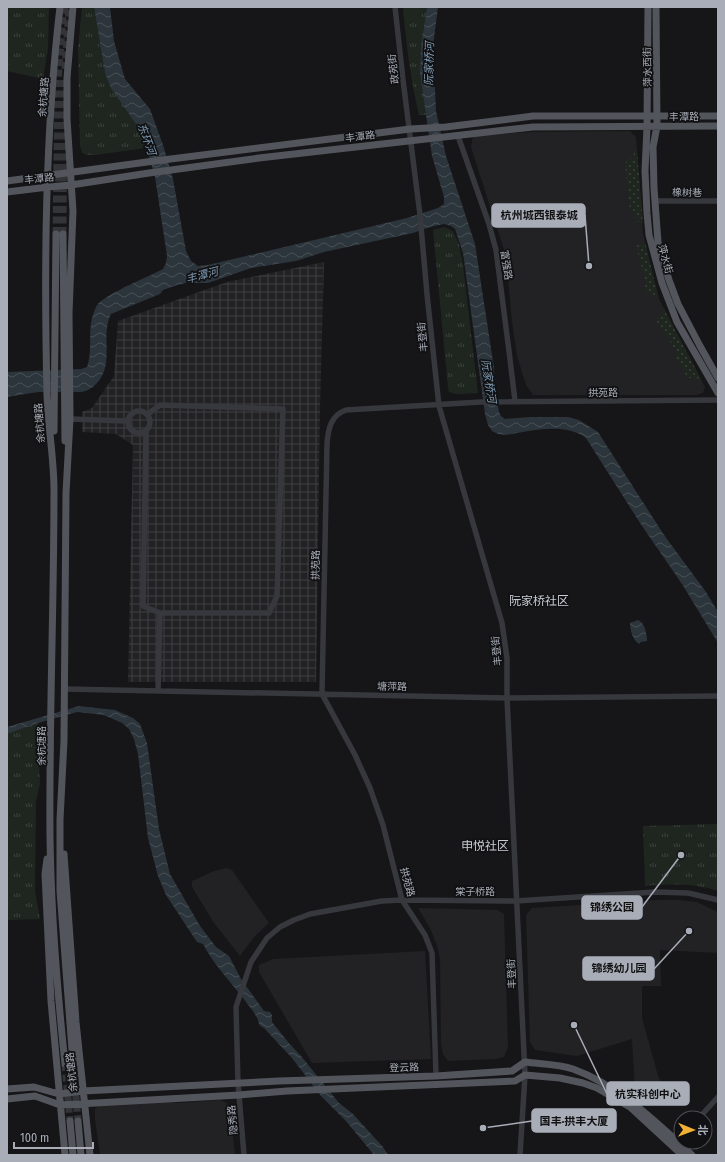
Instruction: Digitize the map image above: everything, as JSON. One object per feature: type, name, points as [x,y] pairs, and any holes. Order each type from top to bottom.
[{"type":"main road","name":"余杭塘路","points":[[60,7],[48,176],[46,310],[47,368],[50,397],[54,487],[50,837],[54,950],[65,1064]]},
{"type":"main road","name":"余杭塘路","points":[[73,7],[67,78],[67,119],[73,212],[66,365],[66,398],[70,419],[66,493],[65,689],[60,820],[60,892],[73,1063]]},
{"type":"main road","name":"萍水西街","points":[[647,116],[648,7]]},
{"type":"main road","name":"萍水西街","points":[[656,7],[657,126]]},
{"type":"main road","name":"丰潭路","points":[[7,181],[410,129],[446,127],[533,116],[718,116]]},
{"type":"main road","name":"萍水街","points":[[647,116],[648,127],[645,171],[647,213],[655,258],[662,283],[677,322],[718,393]]},
{"type":"main road","name":"萍水街","points":[[657,126],[653,148],[658,242],[678,304],[718,378]]},
{"type":"main road","name":"丰潭路","points":[[7,192],[71,186],[149,173],[259,158],[532,127],[718,126]]},
{"type":"main road","points":[[50,397],[54,366],[59,234],[66,365]]},
{"type":"main road","points":[[66,398],[66,493]]},
{"type":"main road","name":"余杭塘路","points":[[60,820],[66,871],[76,1022],[90,1155]]},
{"type":"main road","name":"余杭塘路","points":[[50,837],[45,874],[51,1001],[65,1155]]},
{"type":"main road","points":[[525,1062],[573,1069],[606,1085],[626,1097],[673,1135]]},
{"type":"main road","name":"登云路","points":[[59,1094],[83,1091],[238,1083],[436,1076],[512,1071],[525,1062]]},
{"type":"main road","name":"登云路","points":[[60,1105],[238,1095],[329,1088],[515,1081],[525,1075],[571,1079],[597,1088],[630,1107],[682,1155]]},
{"type":"main road","points":[[7,1089],[34,1087],[59,1094]]},
{"type":"main road","points":[[7,1098],[35,1096],[60,1105]]},
{"type":"main road","points":[[70,1121],[73,1155]]},
{"type":"main road","points":[[78,1121],[81,1155]]},
{"type":"street","name":"政苑街","points":[[395,7],[410,129]]},
{"type":"street","points":[[410,129],[411,141]]},
{"type":"street","name":"富强路","points":[[458,136],[489,224],[496,250],[510,351],[515,402]]},
{"type":"street","name":"丰登街","points":[[411,141],[439,406],[502,623],[507,658],[507,698],[525,1062],[520,1155]]},
{"type":"street","name":"橡树巷","points":[[655,201],[718,201]]},
{"type":"street","name":"拱苑路","points":[[436,1076],[432,953],[425,935],[402,900],[383,825],[370,788],[355,755],[322,694],[327,444],[329,427],[336,416],[346,410],[439,406],[481,402],[718,400]]},
{"type":"street","points":[[160,405],[283,409],[277,596],[269,613],[160,613],[143,606],[146,431],[150,425],[148,414],[160,405]]},
{"type":"street","points":[[146,431],[139,434],[132,431],[129,428],[127,421],[130,414],[137,411],[148,414]]},
{"type":"street","points":[[70,419],[127,421]]},
{"type":"street","points":[[158,691],[160,613]]},
{"type":"street","name":"塘萍路","points":[[65,689],[507,698],[718,696]]},
{"type":"street","name":"棠子桥路","points":[[238,1083],[236,1007],[252,962],[267,938],[280,927],[294,920],[310,914],[382,901],[402,900],[516,900],[655,892],[688,893],[718,900]]},
{"type":"street","name":"隐秀路","points":[[238,1083],[244,1155]]},
{"type":"street","points":[[706,1110],[718,1097]]},
{"type":"shaded area","points":[[630,131],[636,137],[643,234],[659,299],[705,387],[703,393],[696,395],[533,395],[526,385],[517,356],[512,322],[506,256],[471,147],[473,136],[531,132]]},
{"type":"shaded area","points":[[324,262],[320,407],[316,682],[128,682],[133,445],[116,434],[82,432],[82,412],[92,408],[114,376],[118,321],[227,282]]},
{"type":"shaded area","points":[[226,868],[232,870],[269,923],[254,937],[240,956],[214,923],[192,887],[192,881],[214,871]]},
{"type":"shaded area","points":[[659,900],[697,902],[718,912],[718,953],[660,950],[661,986],[642,986],[642,1018],[657,1072],[664,1091],[645,1098],[635,1090],[632,1039],[577,1056],[535,1050],[530,1042],[526,915],[532,908]]},
{"type":"shaded area","points":[[418,908],[498,910],[504,914],[508,1047],[504,1057],[495,1059],[448,1061],[443,1054],[441,1044],[440,959],[437,945],[430,928]]},
{"type":"shaded area","points":[[425,951],[431,1059],[312,1063],[259,972],[259,965],[273,959]]},
{"type":"shaded area","points":[[220,1100],[227,1103],[230,1110],[235,1155],[100,1155],[95,1109],[100,1104],[158,1101],[178,1103]]},
{"type":"green space","points":[[7,7],[49,7],[48,49],[43,79],[7,71]]},
{"type":"green space","points":[[82,7],[94,7],[105,73],[136,124],[146,148],[95,155],[82,153],[80,145],[78,48]]},
{"type":"green space","points":[[403,7],[427,7],[421,46],[420,74],[426,115],[419,115],[416,102],[409,62]]},
{"type":"green space","points":[[637,150],[643,223],[636,221],[634,211],[630,211],[625,163],[634,155],[633,151]]},
{"type":"green space","points":[[444,227],[453,231],[459,244],[463,264],[478,393],[456,394],[449,392],[433,230]]},
{"type":"green space","points":[[645,242],[658,296],[644,292],[646,282],[636,246]]},
{"type":"green space","points":[[664,309],[700,377],[696,380],[687,377],[676,357],[676,351],[656,320]]},
{"type":"green space","points":[[38,723],[40,784],[36,801],[35,891],[40,919],[7,920],[7,734]]},
{"type":"green space","points":[[718,824],[718,891],[709,888],[682,885],[645,886],[643,826]]},
{"type":"water","points":[[94,7],[110,7],[114,41],[125,79],[150,109],[173,179],[186,251],[191,261],[198,266],[208,265],[407,218],[438,208],[444,204],[444,197],[432,156],[420,74],[421,46],[427,7],[438,7],[433,46],[436,111],[446,156],[475,244],[494,368],[495,391],[499,412],[505,419],[568,417],[579,420],[598,432],[664,535],[706,592],[718,612],[718,643],[682,584],[640,523],[586,438],[568,430],[558,429],[536,430],[506,435],[498,434],[492,431],[488,425],[485,414],[463,253],[455,229],[451,226],[444,224],[430,227],[413,233],[324,252],[296,261],[251,268],[208,283],[186,283],[163,290],[160,294],[111,314],[108,322],[105,367],[102,375],[92,388],[81,392],[38,392],[7,397],[7,372],[81,369],[87,367],[89,362],[91,324],[94,311],[98,304],[119,290],[163,269],[166,263],[167,256],[155,177],[142,136],[136,124],[111,88],[105,73]]},
{"type":"water","points":[[638,620],[644,625],[647,639],[647,641],[639,644],[632,635],[630,623]]},
{"type":"water","points":[[79,706],[115,710],[133,718],[140,724],[147,743],[159,829],[170,874],[200,926],[216,947],[229,956],[241,979],[264,1011],[270,1012],[272,1015],[272,1022],[339,1103],[353,1114],[383,1147],[388,1155],[374,1155],[346,1121],[321,1096],[292,1058],[264,1028],[260,1026],[251,1008],[219,968],[203,944],[197,942],[166,895],[158,876],[148,838],[138,754],[134,739],[129,729],[122,723],[104,715],[77,712],[7,734],[7,727]]},
{"type":"tunnel","points":[[56,234],[58,82],[65,7]]},
{"type":"tunnel","points":[[65,69],[69,7]]},
{"type":"tunnel","points":[[63,234],[64,80]]},
{"type":"tunnel","points":[[73,1063],[78,1121]]},
{"type":"tunnel","points":[[65,1064],[70,1121]]},
{"type":"place","name":"杭州城西银泰城","points":[[589,266]]},
{"type":"place","name":"锦绣公园","points":[[681,855]]},
{"type":"place","name":"锦绣幼儿园","points":[[689,931]]},
{"type":"place","name":"杭实科创中心","points":[[574,1025]]},
{"type":"place","name":"国丰·拱丰大厦","points":[[483,1128]]},
{"type":"district","name":"阮家桥社区","points":[[539,601]]},
{"type":"district","name":"申悦社区","points":[[485,846]]},
{"type":"water label","name":"阮家桥河","points":[[429,64]]},
{"type":"water label","name":"东环河","points":[[147,139]]},
{"type":"water label","name":"丰潭河","points":[[202,275]]},
{"type":"water label","name":"阮家桥河","points":[[489,381]]}]
